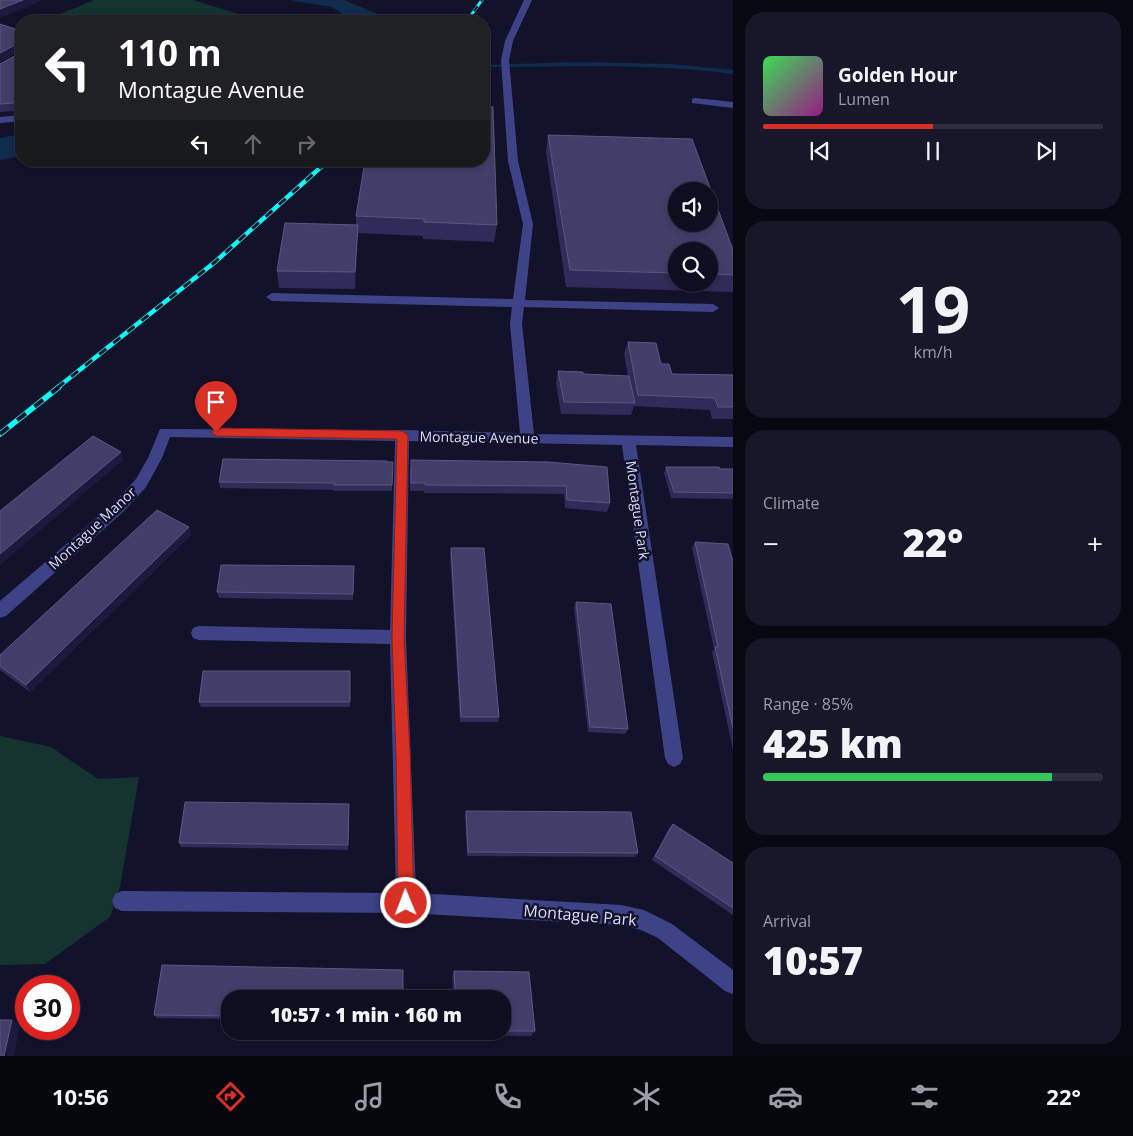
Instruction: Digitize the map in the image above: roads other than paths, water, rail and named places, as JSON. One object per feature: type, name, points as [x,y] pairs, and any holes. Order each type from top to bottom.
[{"type":"street","points":[[527,437],[516,324],[517,302],[528,224],[513,161],[505,60],[509,41],[528,0]]},
{"type":"street","points":[[695,101],[733,104]]},
{"type":"street","points":[[0,120],[15,119]]},
{"type":"street","points":[[272,297],[712,308]]},
{"type":"street","name":"Montague Avenue","points":[[165,432],[733,442]]},
{"type":"street","name":"Montague Manor","points":[[0,611],[118,508],[135,489],[155,458],[165,432]]},
{"type":"street","points":[[402,435],[398,637],[403,753],[406,903]]},
{"type":"street","name":"Montague Park","points":[[628,440],[674,758]]},
{"type":"street","points":[[199,633],[398,637]]},
{"type":"street","name":"Montague Park","points":[[122,901],[406,903],[621,915],[644,920],[665,931],[733,983]]},
{"type":"water","points":[[288,0],[344,0],[380,15],[344,15],[332,7]]},
{"type":"water","points":[[15,135],[15,157],[0,160],[0,138]]},
{"type":"waterway","points":[[490,66],[640,64],[733,72]]},
{"type":"railway","points":[[471,15],[482,0]]},
{"type":"railway","points":[[57,388],[215,262],[321,167]]},
{"type":"railway","points":[[0,434],[59,387]]}]
